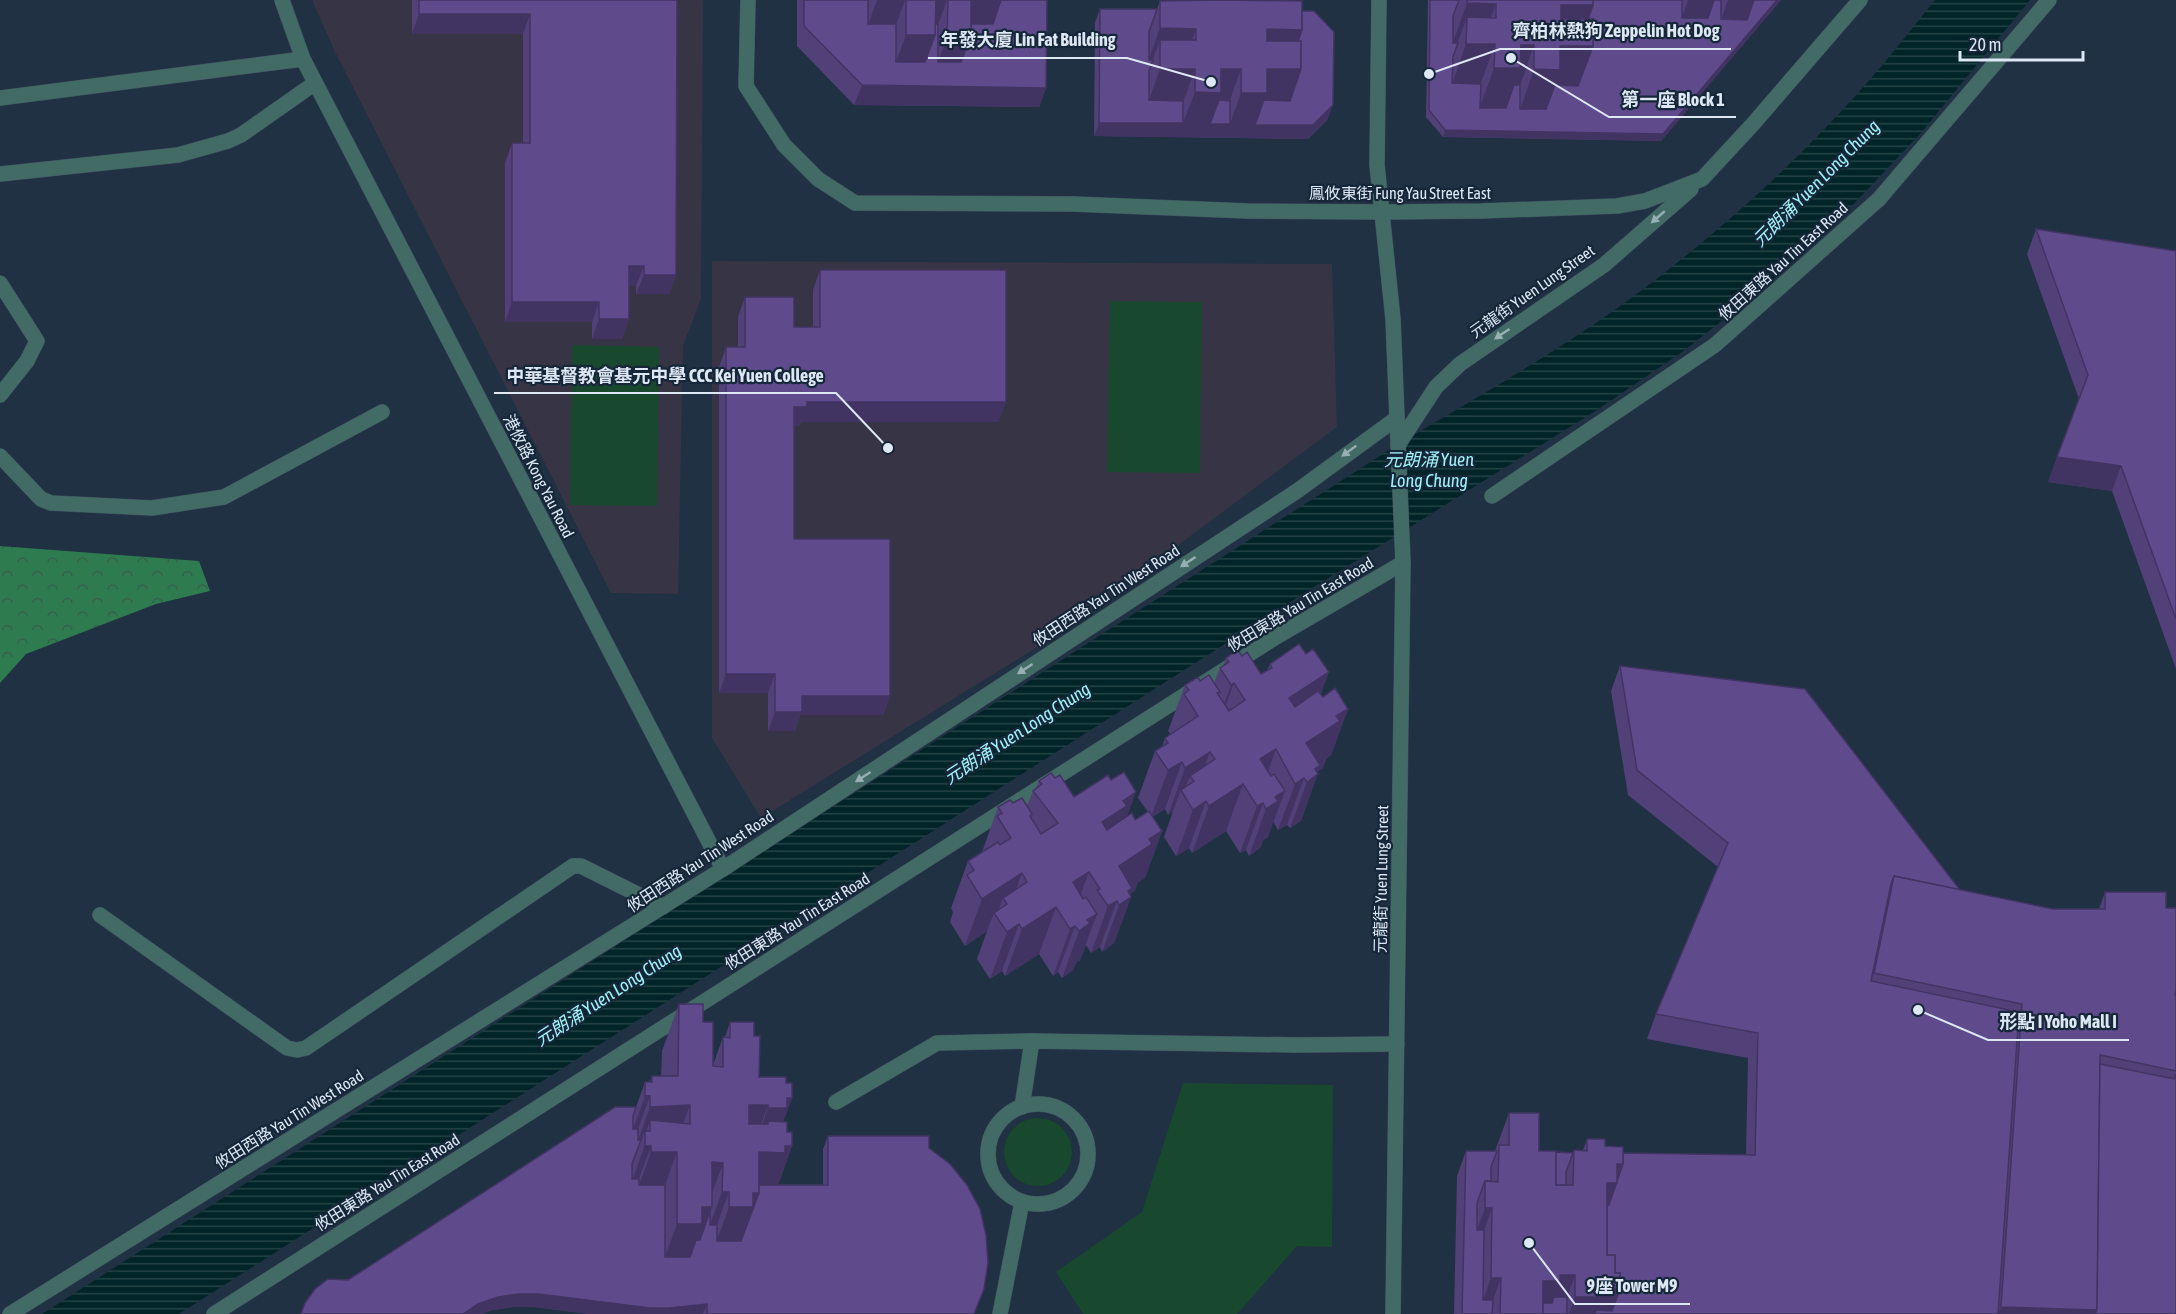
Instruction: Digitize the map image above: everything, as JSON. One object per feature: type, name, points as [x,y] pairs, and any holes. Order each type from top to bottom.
[{"type":"street","name":"港攸路 Kong Yau Road","points":[[282,0],[303,59],[315,83],[723,869]]},
{"type":"street","name":"鳳攸東街 Fung Yau Street East","points":[[748,0],[746,86],[784,145],[818,179],[855,203],[1073,204],[1248,211],[1381,212],[1617,206],[1645,201],[1702,179],[1753,124],[1860,0]]},
{"type":"street","name":"元龍街 Yuen Lung Street","points":[[1379,0],[1376,138],[1381,212],[1391,299],[1403,563],[1394,1314]]},
{"type":"street","name":"攸田東路 Yau Tin East Road","points":[[1492,496],[1715,345],[1879,199],[2049,0]]},
{"type":"street","points":[[0,98],[303,59]]},
{"type":"street","points":[[0,174],[178,155],[228,141],[241,135],[315,83]]},
{"type":"street","name":"元龍街 Yuen Lung Street","points":[[1397,445],[1436,387],[1460,364],[1604,265],[1702,179]]},
{"type":"street","points":[[0,283],[36,341],[27,361],[0,395]]},
{"type":"street","points":[[0,456],[41,499],[51,503],[152,508],[224,497],[382,412]]},
{"type":"street","name":"攸田西路 Yau Tin West Road","points":[[10,1314],[723,869],[1297,491],[1397,418]]},
{"type":"street","name":"攸田東路 Yau Tin East Road","points":[[214,1314],[1266,644],[1403,563]]},
{"type":"street","points":[[100,915],[287,1048],[297,1050],[306,1048],[573,866],[581,866],[663,907]]},
{"type":"street","points":[[836,1102],[937,1043],[1032,1041],[1296,1045],[1397,1044]]},
{"type":"street","points":[[1022,1107],[1032,1041]]},
{"type":"street","points":[[1039,1104],[1056,1107],[1071,1116],[1081,1129],[1088,1146],[1088,1163],[1081,1180],[1071,1193],[1056,1202],[1039,1205],[1022,1202],[1008,1195],[997,1184],[990,1170],[988,1155],[990,1139],[997,1125],[1022,1107],[1039,1104]]},
{"type":"street","points":[[1000,1314],[1022,1202]]},
{"type":"shaded area","points":[[312,0],[703,0],[701,299],[683,346],[678,594],[611,593],[335,52]]},
{"type":"shaded area","points":[[712,261],[1332,264],[1337,427],[1060,633],[761,818],[712,738]]},
{"type":"green space","points":[[1110,301],[1202,302],[1200,473],[1107,472]]},
{"type":"green space","points":[[572,345],[659,347],[657,506],[570,505]]},
{"type":"green space","points":[[0,546],[199,561],[210,591],[156,604],[26,654],[0,683]]},
{"type":"green space","points":[[1183,1083],[1333,1085],[1332,1247],[1297,1246],[1237,1314],[1083,1314],[1056,1272],[1142,1212]]},
{"type":"green space","points":[[1038,1118],[1051,1121],[1062,1128],[1069,1139],[1072,1152],[1069,1165],[1062,1176],[1051,1183],[1038,1186],[1025,1183],[1014,1176],[1007,1165],[1004,1152],[1007,1139],[1014,1128],[1025,1121]]},
{"type":"water","name":"元朗涌 Yuen Long Chung","points":[[1935,0],[2030,0],[1920,134],[1847,211],[1768,284],[1685,350],[1597,410],[1306,592],[179,1314],[42,1314],[1397,445],[1583,332],[1702,243],[1759,193],[1814,140],[1866,84]]},
{"type":"building","points":[[419,0],[677,0],[676,275],[644,275],[644,266],[629,266],[629,319],[599,319],[599,302],[512,302],[512,143],[530,143],[530,14],[419,14]]},
{"type":"building","points":[[804,0],[868,0],[868,24],[896,24],[896,62],[925,62],[935,35],[935,24],[938,24],[938,62],[961,62],[971,35],[971,24],[993,24],[1001,0],[1047,0],[1046,88],[862,85],[804,26]]},
{"type":"building","points":[[906,0],[936,0],[935,35],[906,35]]},
{"type":"building","points":[[948,0],[971,0],[971,35],[947,35]]},
{"type":"building","points":[[1430,0],[1459,0],[1453,16],[1453,43],[1458,43],[1453,57],[1452,83],[1481,84],[1480,108],[1506,108],[1514,85],[1520,85],[1520,109],[1546,109],[1555,85],[1578,86],[1593,46],[1593,19],[1588,19],[1593,0],[1682,0],[1682,18],[1708,18],[1714,0],[1721,0],[1721,19],[1747,20],[1754,0],[1777,0],[1663,134],[1445,130],[1429,110]]},
{"type":"building","points":[[1467,0],[1593,0],[1593,5],[1561,5],[1561,19],[1593,19],[1593,46],[1560,46],[1560,70],[1534,69],[1534,45],[1521,45],[1520,68],[1494,68],[1495,44],[1466,44],[1467,17],[1496,18],[1496,4],[1467,3]]},
{"type":"building","points":[[1160,1],[1302,1],[1302,30],[1267,29],[1267,41],[1301,41],[1301,69],[1267,69],[1267,93],[1241,93],[1241,69],[1221,69],[1221,93],[1195,92],[1195,69],[1160,69],[1160,40],[1196,40],[1196,29],[1160,28]]},
{"type":"building","points":[[1100,9],[1157,9],[1149,32],[1149,60],[1153,60],[1149,71],[1149,100],[1183,101],[1183,123],[1099,123]]},
{"type":"building","points":[[1302,11],[1314,11],[1334,32],[1333,105],[1313,125],[1255,125],[1264,100],[1290,101],[1301,69],[1301,41],[1298,41],[1302,30]]},
{"type":"building","points":[[1219,100],[1230,101],[1230,124],[1210,124]]},
{"type":"building","points":[[2036,229],[2176,251],[2176,619],[2121,466],[2057,457],[2088,375]]},
{"type":"building","points":[[820,270],[1006,270],[1006,402],[807,402],[807,407],[794,407],[794,539],[890,539],[890,696],[802,696],[802,712],[775,712],[775,674],[726,674],[726,347],[745,347],[745,297],[794,297],[794,327],[820,327]]},
{"type":"building","points":[[1299,644],[1306,654],[1313,649],[1329,672],[1289,698],[1295,707],[1318,691],[1323,697],[1335,688],[1348,709],[1336,716],[1340,721],[1306,743],[1320,765],[1315,769],[1318,774],[1307,782],[1304,778],[1295,784],[1276,749],[1260,759],[1285,791],[1275,797],[1278,801],[1266,809],[1263,803],[1257,806],[1243,784],[1209,806],[1206,801],[1193,810],[1181,790],[1194,781],[1190,776],[1215,759],[1210,752],[1185,768],[1182,762],[1168,770],[1155,751],[1168,743],[1165,738],[1198,716],[1184,694],[1189,690],[1185,685],[1198,677],[1200,681],[1209,675],[1229,711],[1245,700],[1220,668],[1229,662],[1226,658],[1238,650],[1242,656],[1247,652],[1261,674],[1272,668],[1270,664]]},
{"type":"building","points":[[1620,666],[1805,689],[1960,890],[1894,876],[1871,981],[2019,1012],[1998,1314],[1595,1314],[1596,1310],[1612,1311],[1620,1289],[1620,1273],[1615,1273],[1615,1255],[1607,1255],[1607,1205],[1609,1205],[1623,1164],[1623,1153],[1755,1155],[1758,1033],[1656,1014],[1728,843],[1637,770]]},
{"type":"building","points":[[1124,772],[1136,792],[1123,801],[1127,806],[1102,822],[1107,830],[1132,813],[1135,820],[1149,811],[1162,831],[1149,839],[1152,844],[1119,866],[1132,888],[1128,891],[1131,897],[1119,905],[1117,901],[1108,906],[1089,872],[1073,882],[1083,899],[1086,897],[1097,914],[1087,920],[1090,923],[1079,931],[1075,926],[1070,929],[1056,907],[1022,929],[1019,924],[1007,932],[994,913],[1007,904],[1003,898],[1027,882],[1022,873],[982,899],[967,875],[974,870],[968,861],[998,842],[1000,845],[1011,838],[997,816],[1002,813],[998,807],[1010,800],[1013,803],[1022,798],[1041,834],[1058,823],[1033,791],[1042,784],[1039,781],[1051,773],[1055,778],[1060,775],[1074,797],[1108,775],[1111,780]]},
{"type":"building","points":[[1894,876],[2053,909],[2105,909],[2105,892],[2166,892],[2166,908],[2176,908],[2176,1071],[2100,1055],[2097,1310],[2001,1307],[2022,1004],[1874,973]]},
{"type":"building","points":[[679,1004],[703,1004],[703,1022],[713,1022],[713,1066],[723,1067],[723,1037],[730,1038],[730,1022],[754,1022],[754,1036],[760,1036],[759,1077],[786,1077],[786,1083],[792,1083],[792,1098],[787,1098],[787,1108],[749,1105],[749,1124],[768,1124],[768,1121],[787,1122],[787,1132],[792,1132],[792,1146],[785,1146],[785,1153],[759,1152],[759,1193],[753,1193],[753,1207],[729,1207],[729,1192],[722,1192],[723,1163],[712,1162],[712,1207],[702,1207],[702,1224],[677,1224],[677,1152],[651,1152],[651,1146],[645,1146],[645,1131],[650,1131],[650,1120],[690,1124],[690,1105],[650,1107],[650,1096],[645,1096],[645,1082],[652,1082],[652,1076],[678,1076]]},
{"type":"building","points":[[2100,1064],[2174,1079],[2176,1074],[2176,1314],[2095,1314],[2097,1310]]},
{"type":"building","points":[[615,1107],[636,1107],[633,1129],[638,1129],[638,1140],[641,1140],[632,1164],[632,1179],[639,1179],[639,1185],[665,1185],[665,1257],[690,1257],[696,1240],[700,1240],[710,1211],[710,1225],[717,1225],[717,1241],[741,1241],[759,1193],[759,1185],[828,1185],[828,1136],[929,1136],[929,1148],[950,1164],[967,1185],[980,1209],[986,1235],[988,1262],[984,1289],[974,1314],[707,1314],[707,1304],[650,1308],[539,1294],[518,1294],[498,1297],[478,1304],[463,1314],[301,1314],[305,1303],[315,1289],[328,1279],[348,1280]]},
{"type":"building","points":[[1509,1113],[1539,1113],[1539,1151],[1556,1151],[1556,1185],[1573,1185],[1574,1150],[1587,1151],[1587,1139],[1605,1139],[1605,1146],[1623,1147],[1623,1164],[1617,1164],[1617,1183],[1607,1183],[1607,1255],[1615,1255],[1615,1273],[1620,1273],[1620,1289],[1601,1288],[1601,1297],[1575,1297],[1575,1275],[1560,1275],[1560,1281],[1543,1281],[1543,1314],[1500,1314],[1501,1278],[1491,1278],[1492,1208],[1485,1208],[1485,1181],[1498,1182],[1499,1145],[1509,1145]]},
{"type":"building","points":[[1466,1151],[1497,1151],[1491,1167],[1491,1181],[1485,1181],[1477,1203],[1477,1230],[1484,1230],[1483,1300],[1493,1300],[1492,1314],[1462,1314]]},
{"type":"building","points":[[1556,1152],[1573,1153],[1566,1172],[1566,1185],[1556,1185]]},
{"type":"building","points":[[1554,1297],[1567,1297],[1567,1314],[1543,1314],[1543,1303],[1552,1303]]},
{"type":"place","name":"第一座 Block 1","points":[[1511,58]]},
{"type":"place","name":"齊柏林熱狗 Zeppelin Hot Dog","points":[[1429,74]]},
{"type":"place","name":"年發大廈 Lin Fat Building","points":[[1211,82]]},
{"type":"place","name":"中華基督教會基元中學 CCC Kei Yuen College","points":[[888,448]]},
{"type":"place","name":"形點 I Yoho Mall I","points":[[1918,1010]]},
{"type":"place","name":"9座 Tower M9","points":[[1529,1243]]}]
